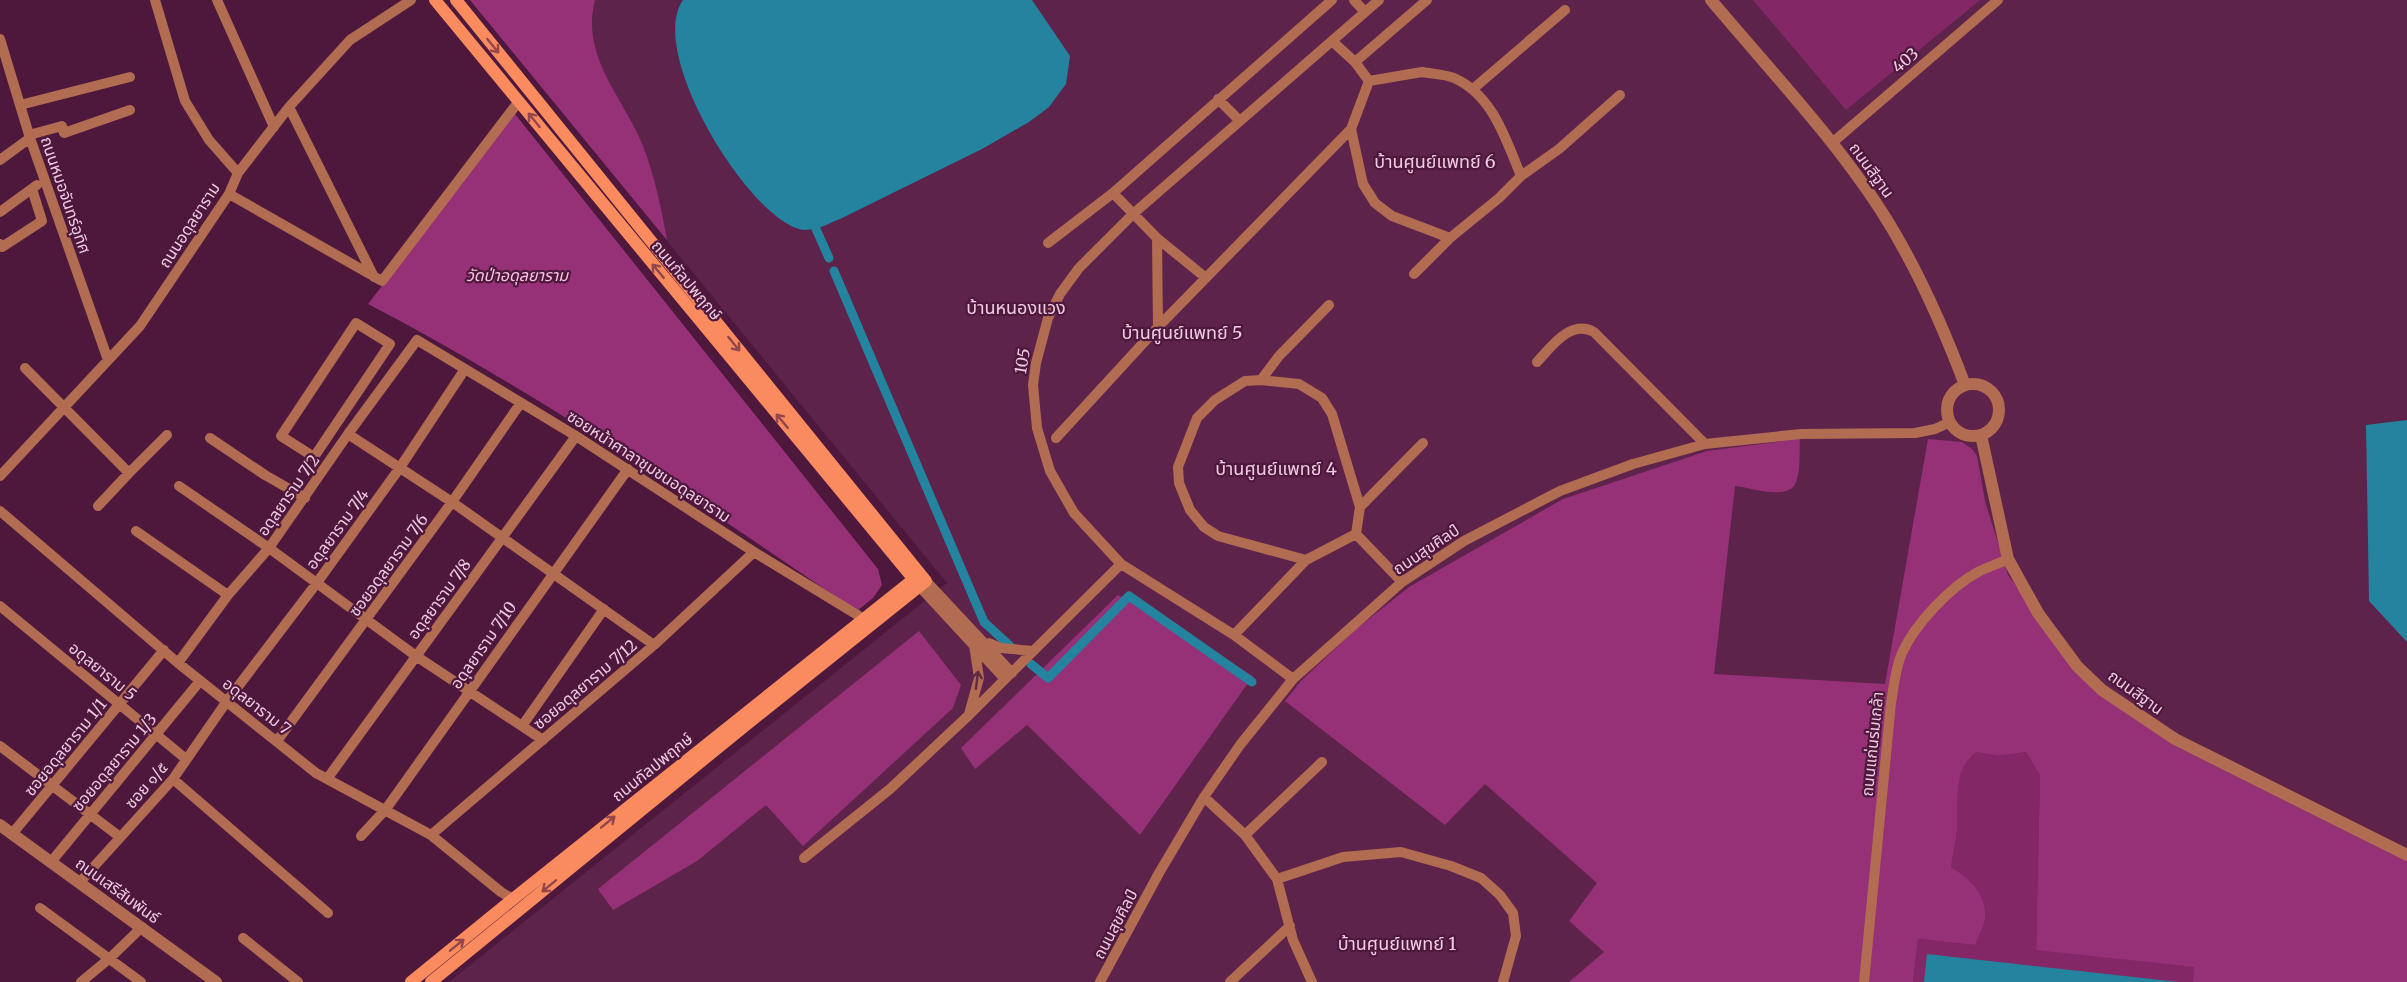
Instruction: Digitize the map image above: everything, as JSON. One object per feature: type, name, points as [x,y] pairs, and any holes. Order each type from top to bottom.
[{"type":"main road","name":"ถนนกัลปพฤกษ์","points":[[435,0],[599,200],[920,580]]},
{"type":"main road","name":"ถนนกัลปพฤกษ์","points":[[456,0],[920,580]]},
{"type":"main road","points":[[599,200],[611,191]]},
{"type":"main road","name":"ถนนกัลปพฤกษ์","points":[[411,982],[864,619],[920,580]]},
{"type":"main road","name":"ถนนกัลปพฤกษ์","points":[[431,982],[920,580]]},
{"type":"street","points":[[155,0],[185,101],[209,140],[238,173]]},
{"type":"street","points":[[217,0],[274,127]]},
{"type":"street","name":"ถนนอดุลยาราม","points":[[0,476],[140,326],[229,194],[238,173],[289,106],[350,40],[411,0]]},
{"type":"street","points":[[1048,243],[1113,193],[1332,0]]},
{"type":"street","points":[[1354,0],[1365,12]]},
{"type":"street","name":"105","points":[[1293,679],[1234,635],[1121,564],[1074,513],[1050,471],[1037,428],[1033,386],[1041,341],[1048,318],[1060,294],[1079,268],[1132,214],[1379,0]]},
{"type":"street","points":[[1355,62],[1427,0]]},
{"type":"street","name":"ถนนสีฐาน","points":[[1711,0],[1832,143],[1859,179],[1897,237],[1925,292],[1965,385]]},
{"type":"street","name":"403","points":[[1832,143],[1998,0]]},
{"type":"street","points":[[1473,89],[1565,10]]},
{"type":"street","name":"ถนนหมอจันทร์อุทิศ","points":[[0,39],[30,136],[108,360]]},
{"type":"street","points":[[1332,41],[1355,62],[1369,81]]},
{"type":"street","points":[[1369,81],[1422,72],[1453,78],[1473,89],[1495,117],[1521,176]]},
{"type":"street","points":[[20,105],[130,77]]},
{"type":"street","points":[[1056,438],[1158,327],[1351,129],[1369,81]]},
{"type":"street","points":[[1414,274],[1450,238],[1492,205],[1521,176],[1559,149],[1620,94]]},
{"type":"street","points":[[1218,99],[1240,121]]},
{"type":"street","points":[[229,194],[382,280],[519,100]]},
{"type":"street","points":[[289,106],[375,277]]},
{"type":"street","points":[[0,160],[30,136],[62,126],[64,133],[130,110]]},
{"type":"street","points":[[1351,129],[1363,184],[1375,203],[1399,219],[1450,238]]},
{"type":"street","points":[[0,212],[45,180]]},
{"type":"street","points":[[0,244],[2,247],[42,221],[32,189]]},
{"type":"street","points":[[1113,193],[1157,238],[1206,278]]},
{"type":"street","points":[[1157,238],[1158,327]]},
{"type":"street","points":[[1261,380],[1279,356],[1329,305]]},
{"type":"street","points":[[356,323],[390,344],[354,398],[314,457],[281,436],[356,323]]},
{"type":"street","points":[[1537,362],[1570,331],[1587,329],[1594,333],[1704,444]]},
{"type":"street","name":"ซอยหน้าศาลาชุมชนอดุลยาราม","points":[[417,340],[576,436],[754,552],[864,619]]},
{"type":"street","name":"อดุลยาราม 7/2","points":[[178,663],[228,595],[269,548],[417,340]]},
{"type":"street","points":[[24,368],[129,473]]},
{"type":"street","name":"อดุลยาราม 7/4","points":[[227,701],[316,584],[399,469],[465,369]]},
{"type":"street","points":[[1306,560],[1218,536],[1204,527],[1190,510],[1179,483],[1178,467],[1197,418],[1215,400],[1245,381],[1261,380],[1299,384],[1322,398],[1332,414],[1360,507],[1356,534]]},
{"type":"street","points":[[1980,384],[1986,387],[1999,404],[1994,426],[1981,435],[1974,436],[1959,432],[1950,422],[1948,404],[1957,389],[1965,385],[1980,384]]},
{"type":"street","points":[[354,398],[368,408]]},
{"type":"street","name":"ซอยอดุลยาราม 7/6","points":[[277,741],[452,502],[520,404]]},
{"type":"street","name":"ถนนสุขศิลป์","points":[[1100,982],[1204,797],[1240,745],[1293,679],[1402,582],[1464,541],[1560,492],[1633,464],[1704,444],[1801,434],[1915,433],[1935,429],[1950,422]]},
{"type":"street","points":[[348,434],[452,502],[654,645]]},
{"type":"street","points":[[98,507],[167,435]]},
{"type":"street","name":"ถนนสีฐาน","points":[[1981,435],[2008,560],[2052,634],[2077,666],[2102,690],[2175,739],[2404,852]]},
{"type":"street","name":"อดุลยาราม 7/8","points":[[327,779],[576,436]]},
{"type":"street","points":[[210,438],[265,475],[305,498]]},
{"type":"street","points":[[1360,507],[1423,442]]},
{"type":"street","name":"อดุลยาราม 7/10","points":[[361,836],[386,809],[628,469]]},
{"type":"street","points":[[178,486],[269,548],[416,656],[543,740]]},
{"type":"street","name":"อดุลยาราม 7","points":[[0,511],[178,663],[327,779],[431,835],[501,892],[513,899]]},
{"type":"street","points":[[136,531],[228,595]]},
{"type":"street","points":[[1234,635],[1306,560],[1356,534]]},
{"type":"street","points":[[1356,534],[1402,582]]},
{"type":"street","name":"ซอยอดุลยาราม 7/12","points":[[431,835],[654,645],[754,552]]},
{"type":"street","name":"ถนนแก่นร่มเกล้า","points":[[1864,982],[1895,675],[1903,653],[1927,616],[1953,591],[1977,573],[2008,560]]},
{"type":"street","points":[[804,858],[890,789],[969,715],[1121,564]]},
{"type":"street","points":[[920,580],[1008,676]]},
{"type":"street","name":"อดุลยาราม 5","points":[[0,606],[186,759]]},
{"type":"street","points":[[522,726],[604,609]]},
{"type":"street","points":[[977,641],[1001,648],[1033,651]]},
{"type":"street","points":[[969,715],[979,678],[977,641]]},
{"type":"street","name":"ซอยอดุลยาราม 1/1","points":[[12,834],[164,650]]},
{"type":"street","name":"ซอยอดุลยาราม 1/3","points":[[51,862],[201,681]]},
{"type":"street","name":"ซอย ๑/๕","points":[[80,882],[173,779],[227,701]]},
{"type":"street","points":[[0,746],[120,837]]},
{"type":"street","points":[[1245,835],[1322,762]]},
{"type":"street","points":[[173,779],[328,913]]},
{"type":"street","points":[[1204,797],[1245,835],[1277,879],[1293,940],[1312,982]]},
{"type":"street","name":"ถนนเสรีสัมพันธ์","points":[[0,825],[216,982]]},
{"type":"street","points":[[1277,879],[1343,857],[1401,852],[1451,866],[1481,878],[1500,895],[1513,913],[1516,936],[1503,982]]},
{"type":"street","points":[[40,908],[141,982]]},
{"type":"street","points":[[1230,982],[1290,926]]},
{"type":"street","points":[[81,982],[142,927]]},
{"type":"street","points":[[243,938],[298,982]]},
{"type":"shaded area","points":[[470,0],[2407,0],[2407,982],[449,982],[947,583]]},
{"type":"shaded area","points":[[1753,0],[1980,0],[1846,110]]},
{"type":"shaded area","points":[[1977,752],[1998,756],[2026,752],[2040,774],[2036,949],[2194,967],[2193,982],[1913,982],[1918,939],[1975,945],[1984,922],[1985,910],[1980,894],[1964,876],[1951,867],[1957,835],[1960,777],[1969,759]]},
{"type":"green space","points":[[470,0],[595,0],[592,21],[599,59],[643,146],[657,192],[667,240]]},
{"type":"green space","name":"วัดป่าอดุลยาราม","points":[[515,114],[878,569],[882,585],[873,598],[857,611],[617,450],[494,374],[368,304]]},
{"type":"green space","points":[[1800,439],[1799,472],[1792,488],[1786,491],[1768,492],[1735,486],[1714,674],[1885,684],[1928,439],[1962,442],[1977,456],[1985,501],[2008,575],[2077,667],[2142,718],[2407,859],[2407,982],[2193,982],[2194,967],[2036,950],[2040,775],[2026,752],[1998,756],[1977,752],[1969,759],[1960,777],[1957,830],[1951,867],[1964,876],[1980,894],[1985,910],[1984,922],[1975,945],[1918,939],[1913,982],[1569,982],[1604,952],[1569,921],[1597,883],[1485,784],[1445,825],[1285,701],[1301,681],[1355,630],[1409,587],[1563,499],[1707,451]]},
{"type":"green space","points":[[1118,595],[1253,676],[1140,835],[1027,725],[975,769],[961,748]]},
{"type":"green space","points":[[919,631],[961,685],[953,708],[803,846],[766,805],[697,861],[613,910],[598,889]]},
{"type":"water","points":[[683,0],[1032,0],[1070,56],[1066,84],[1049,107],[1029,122],[982,149],[840,219],[819,228],[802,230],[775,215],[751,192],[706,126],[689,90],[678,55],[675,24]]},
{"type":"water","points":[[2407,420],[2407,642],[2369,601],[2366,425]]},
{"type":"water","points":[[1927,954],[2179,982],[1924,982]]},
{"type":"waterway","points":[[816,229],[829,258]]},
{"type":"waterway","points":[[834,271],[984,622],[1010,646]]},
{"type":"waterway","points":[[1031,664],[1048,678],[1129,596],[1252,682]]},
{"type":"district","name":"บ้านศูนย์แพทย์ 6","points":[[1435,162]]},
{"type":"district","name":"บ้านหนองแวง","points":[[1016,308]]},
{"type":"district","name":"บ้านศูนย์แพทย์ 5","points":[[1182,333]]},
{"type":"district","name":"บ้านศูนย์แพทย์ 4","points":[[1276,469]]},
{"type":"district","name":"บ้านศูนย์แพทย์ 1","points":[[1397,944]]}]
